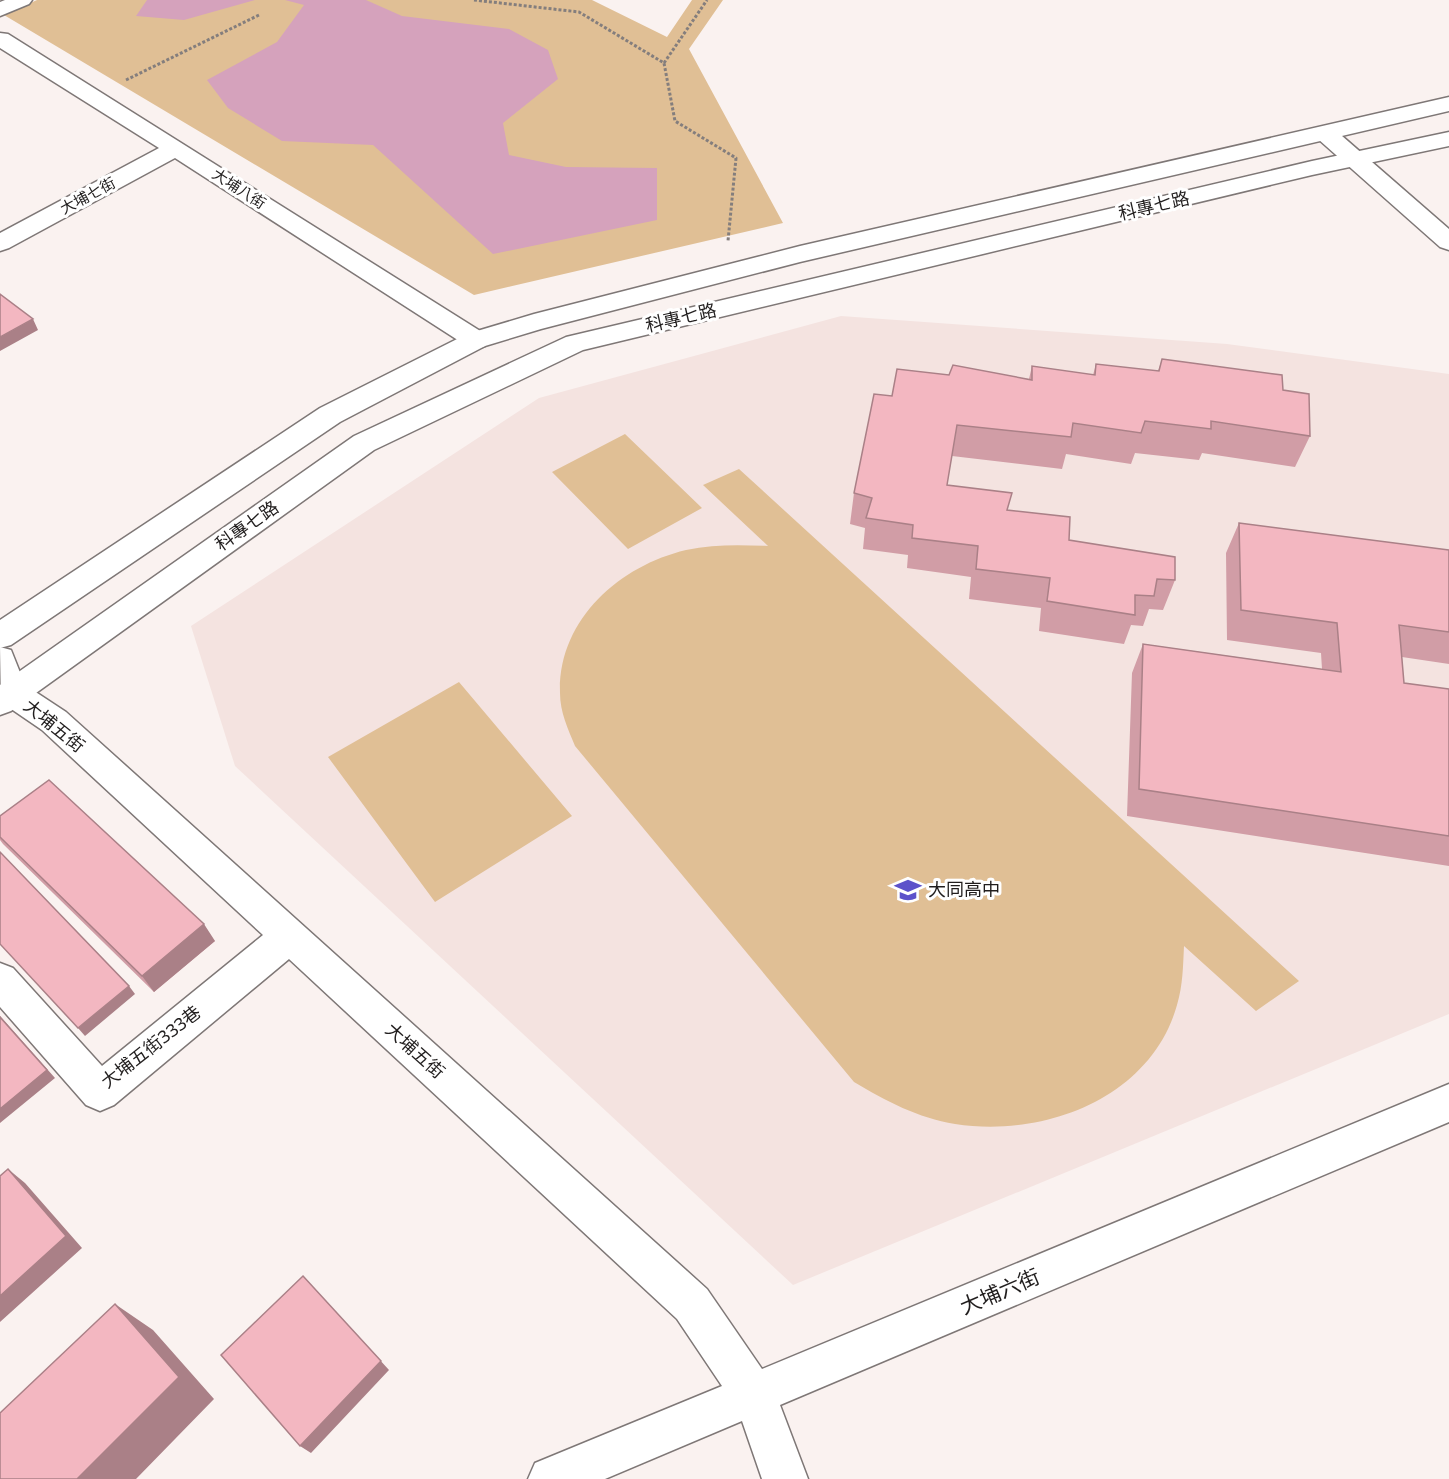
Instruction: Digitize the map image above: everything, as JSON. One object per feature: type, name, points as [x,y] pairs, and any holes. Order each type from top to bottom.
[{"type":"street","points":[[0,10],[22,0]]},
{"type":"street","name":"大埔八街","points":[[0,39],[176,148],[476,340]]},
{"type":"street","name":"科專七路","points":[[0,636],[330,415],[476,340],[534,322],[800,254],[1449,104]]},
{"type":"street","points":[[1326,134],[1352,160],[1449,242]]},
{"type":"street","name":"科專七路","points":[[4,685],[364,443],[575,343],[1449,139]]},
{"type":"street","name":"大埔七街","points":[[0,243],[176,148]]},
{"type":"street","name":"大埔五街","points":[[4,685],[54,722],[692,1304],[754,1395],[785,1479]]},
{"type":"street","name":"大埔五街333巷","points":[[0,981],[99,1092],[289,936]]},
{"type":"street","name":"大埔六街","points":[[551,1479],[1449,1103]]},
{"type":"path","points":[[474,0],[579,12],[664,63]]},
{"type":"path","points":[[707,0],[664,63],[675,121],[736,158],[728,242]]},
{"type":"path","points":[[125,81],[259,15]]},
{"type":"shaded area","points":[[37,0],[592,0],[667,37],[692,0],[723,0],[689,49],[783,223],[474,295],[4,15]]},
{"type":"shaded area","points":[[147,0],[255,0],[184,20],[136,16]]},
{"type":"shaded area","points":[[285,0],[366,0],[402,16],[509,29],[548,50],[558,79],[503,123],[509,155],[566,167],[657,168],[657,220],[493,254],[373,145],[282,141],[228,108],[207,80],[277,42],[304,5]]},
{"type":"shaded area","name":"大同高中","points":[[841,316],[1227,344],[1449,374],[1449,1014],[793,1285],[235,766],[191,626],[539,398]]},
{"type":"shaded area","points":[[625,434],[702,508],[628,549],[552,472]]},
{"type":"shaded area","points":[[739,469],[1299,981],[1256,1011],[1184,946],[1182,983],[1177,1005],[1164,1037],[1144,1065],[1119,1087],[1090,1105],[1057,1117],[1024,1124],[989,1127],[955,1124],[928,1118],[903,1108],[854,1082],[575,746],[561,707],[562,667],[569,642],[581,620],[597,600],[616,583],[661,558],[686,550],[717,546],[768,546],[703,485]]},
{"type":"shaded area","points":[[459,682],[572,816],[435,902],[328,757]]},
{"type":"building","points":[[0,294],[33,319],[0,337]]},
{"type":"building","points":[[1162,359],[1282,375],[1283,390],[1309,394],[1310,436],[1211,421],[1211,429],[1145,421],[1141,433],[1073,423],[1071,437],[957,425],[947,485],[1012,493],[1007,510],[1070,517],[1069,540],[1175,557],[1175,580],[1157,579],[1154,596],[1135,595],[1135,615],[1047,601],[1050,578],[976,569],[978,546],[912,538],[913,525],[866,518],[872,498],[854,493],[874,394],[892,396],[897,369],[949,375],[953,365],[1032,380],[1032,366],[1095,375],[1096,364],[1159,371]]},
{"type":"building","points":[[1239,523],[1449,550],[1449,632],[1399,625],[1404,683],[1449,689],[1449,836],[1139,789],[1143,644],[1341,672],[1337,623],[1241,610]]},
{"type":"building","points":[[49,780],[204,924],[142,976],[0,837],[0,816]]},
{"type":"building","points":[[0,852],[129,986],[78,1028],[0,944]]},
{"type":"building","points":[[0,1017],[47,1070],[0,1109]]},
{"type":"building","points":[[8,1169],[66,1236],[0,1296],[0,1176]]},
{"type":"building","points":[[303,1276],[381,1361],[300,1446],[221,1355]]},
{"type":"building","points":[[115,1304],[179,1377],[77,1479],[0,1479],[0,1413]]},
{"type":"place","name":"大同高中","points":[[908,890]]}]
